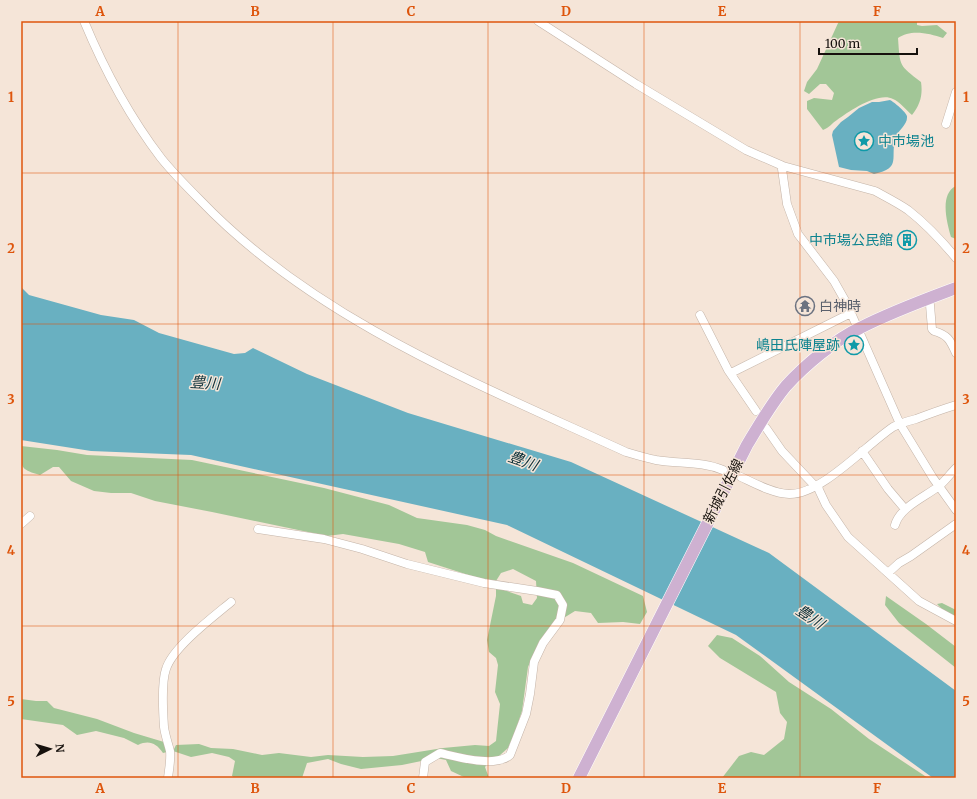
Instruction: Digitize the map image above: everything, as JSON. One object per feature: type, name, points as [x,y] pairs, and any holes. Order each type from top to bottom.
[{"type":"main road","name":"新城引佐線","points":[[579,778],[747,444],[770,407],[786,386],[832,346],[859,328],[956,288]]},
{"type":"street","points":[[84,21],[97,53],[116,88],[137,123],[162,159],[188,189],[223,225],[257,254],[318,297],[368,327],[426,358],[626,452],[656,460],[703,464],[714,466],[723,470]]},
{"type":"street","points":[[538,21],[636,84],[746,150],[783,166],[875,191],[907,209],[928,226],[956,258]]},
{"type":"street","points":[[946,124],[956,92]]},
{"type":"street","points":[[783,166],[782,169],[787,204],[798,234],[834,281],[859,328],[900,424],[956,510]]},
{"type":"street","points":[[928,299],[932,329],[946,336],[956,353]]},
{"type":"street","points":[[731,373],[851,313]]},
{"type":"street","points":[[700,315],[731,373],[756,411]]},
{"type":"street","points":[[741,477],[777,492],[795,494],[816,486],[829,478],[884,433],[900,424],[956,405]]},
{"type":"street","points":[[766,428],[782,451],[816,486],[826,505],[848,537],[919,601],[956,621]]},
{"type":"street","points":[[862,451],[905,509]]},
{"type":"street","points":[[895,525],[896,520],[909,505],[939,486],[956,468]]},
{"type":"street","points":[[21,524],[30,516]]},
{"type":"street","points":[[888,573],[899,563],[912,556],[956,524]]},
{"type":"street","points":[[258,529],[324,539],[407,564],[484,583],[557,595],[563,605],[560,620],[543,643],[534,662],[526,714],[510,755],[501,760],[471,760],[440,753],[425,762],[423,778]]},
{"type":"street","points":[[168,778],[170,750],[166,740],[163,714],[165,670],[176,652],[201,627],[231,602]]},
{"type":"green space","points":[[839,21],[917,21],[917,25],[922,26],[937,25],[947,33],[943,38],[926,33],[914,33],[903,35],[898,38],[899,55],[902,64],[908,72],[921,82],[922,91],[920,100],[912,115],[896,100],[887,97],[880,98],[856,107],[823,130],[807,109],[807,101],[814,98],[832,100],[834,93],[826,84],[820,84],[809,94],[804,91],[807,82],[817,69]]},
{"type":"green space","points":[[956,186],[956,239],[951,237],[946,217],[946,202],[947,195]]},
{"type":"green space","points":[[21,446],[87,455],[192,460],[324,488],[389,505],[417,518],[467,525],[485,530],[496,536],[573,563],[643,596],[647,612],[640,624],[623,622],[598,623],[591,613],[575,611],[554,624],[539,642],[528,667],[522,711],[508,748],[499,756],[493,757],[485,767],[489,778],[466,778],[451,771],[446,760],[436,758],[402,765],[361,769],[328,759],[307,763],[302,778],[235,778],[232,776],[235,761],[229,757],[212,753],[191,757],[173,751],[176,745],[199,744],[211,748],[233,749],[262,755],[279,753],[311,757],[328,755],[363,757],[393,756],[443,748],[475,745],[489,746],[496,741],[500,704],[495,692],[498,665],[496,658],[489,652],[487,640],[496,596],[496,589],[521,596],[523,603],[532,605],[537,598],[536,581],[513,569],[501,573],[496,581],[487,581],[428,562],[425,552],[399,544],[343,534],[327,536],[155,501],[131,493],[94,491],[71,481],[59,467],[53,467],[40,475],[28,471],[21,463]]},
{"type":"green space","points":[[886,596],[956,647],[956,668],[899,623],[885,605]]},
{"type":"green space","points":[[942,603],[956,610],[956,617],[944,611],[937,604]]},
{"type":"green space","points":[[717,635],[732,638],[760,656],[789,682],[831,709],[869,739],[928,778],[722,778],[739,756],[751,752],[764,755],[784,739],[787,722],[780,713],[776,692],[720,658],[708,646]]},
{"type":"green space","points":[[21,699],[47,701],[54,708],[97,719],[134,733],[164,742],[167,752],[163,753],[152,743],[142,743],[138,745],[124,738],[96,731],[77,735],[63,725],[21,719]]},
{"type":"water","name":"中市場池","points":[[890,100],[907,116],[906,122],[896,137],[892,165],[883,172],[874,174],[867,171],[851,170],[839,167],[832,135],[833,131],[841,122],[859,108],[872,102]]},
{"type":"water","name":"豊川","points":[[21,287],[29,295],[101,315],[134,320],[159,333],[234,354],[245,353],[253,348],[307,374],[408,413],[571,462],[769,553],[956,691],[956,778],[933,778],[736,635],[507,525],[191,455],[91,451],[21,440]]},
{"type":"place","name":"中市場池","points":[[864,141]]},
{"type":"place","name":"中市場公民館","points":[[907,240]]},
{"type":"place","name":"白神時","points":[[805,306]]},
{"type":"place","name":"嶋田氏陣屋跡","points":[[854,345]]}]
